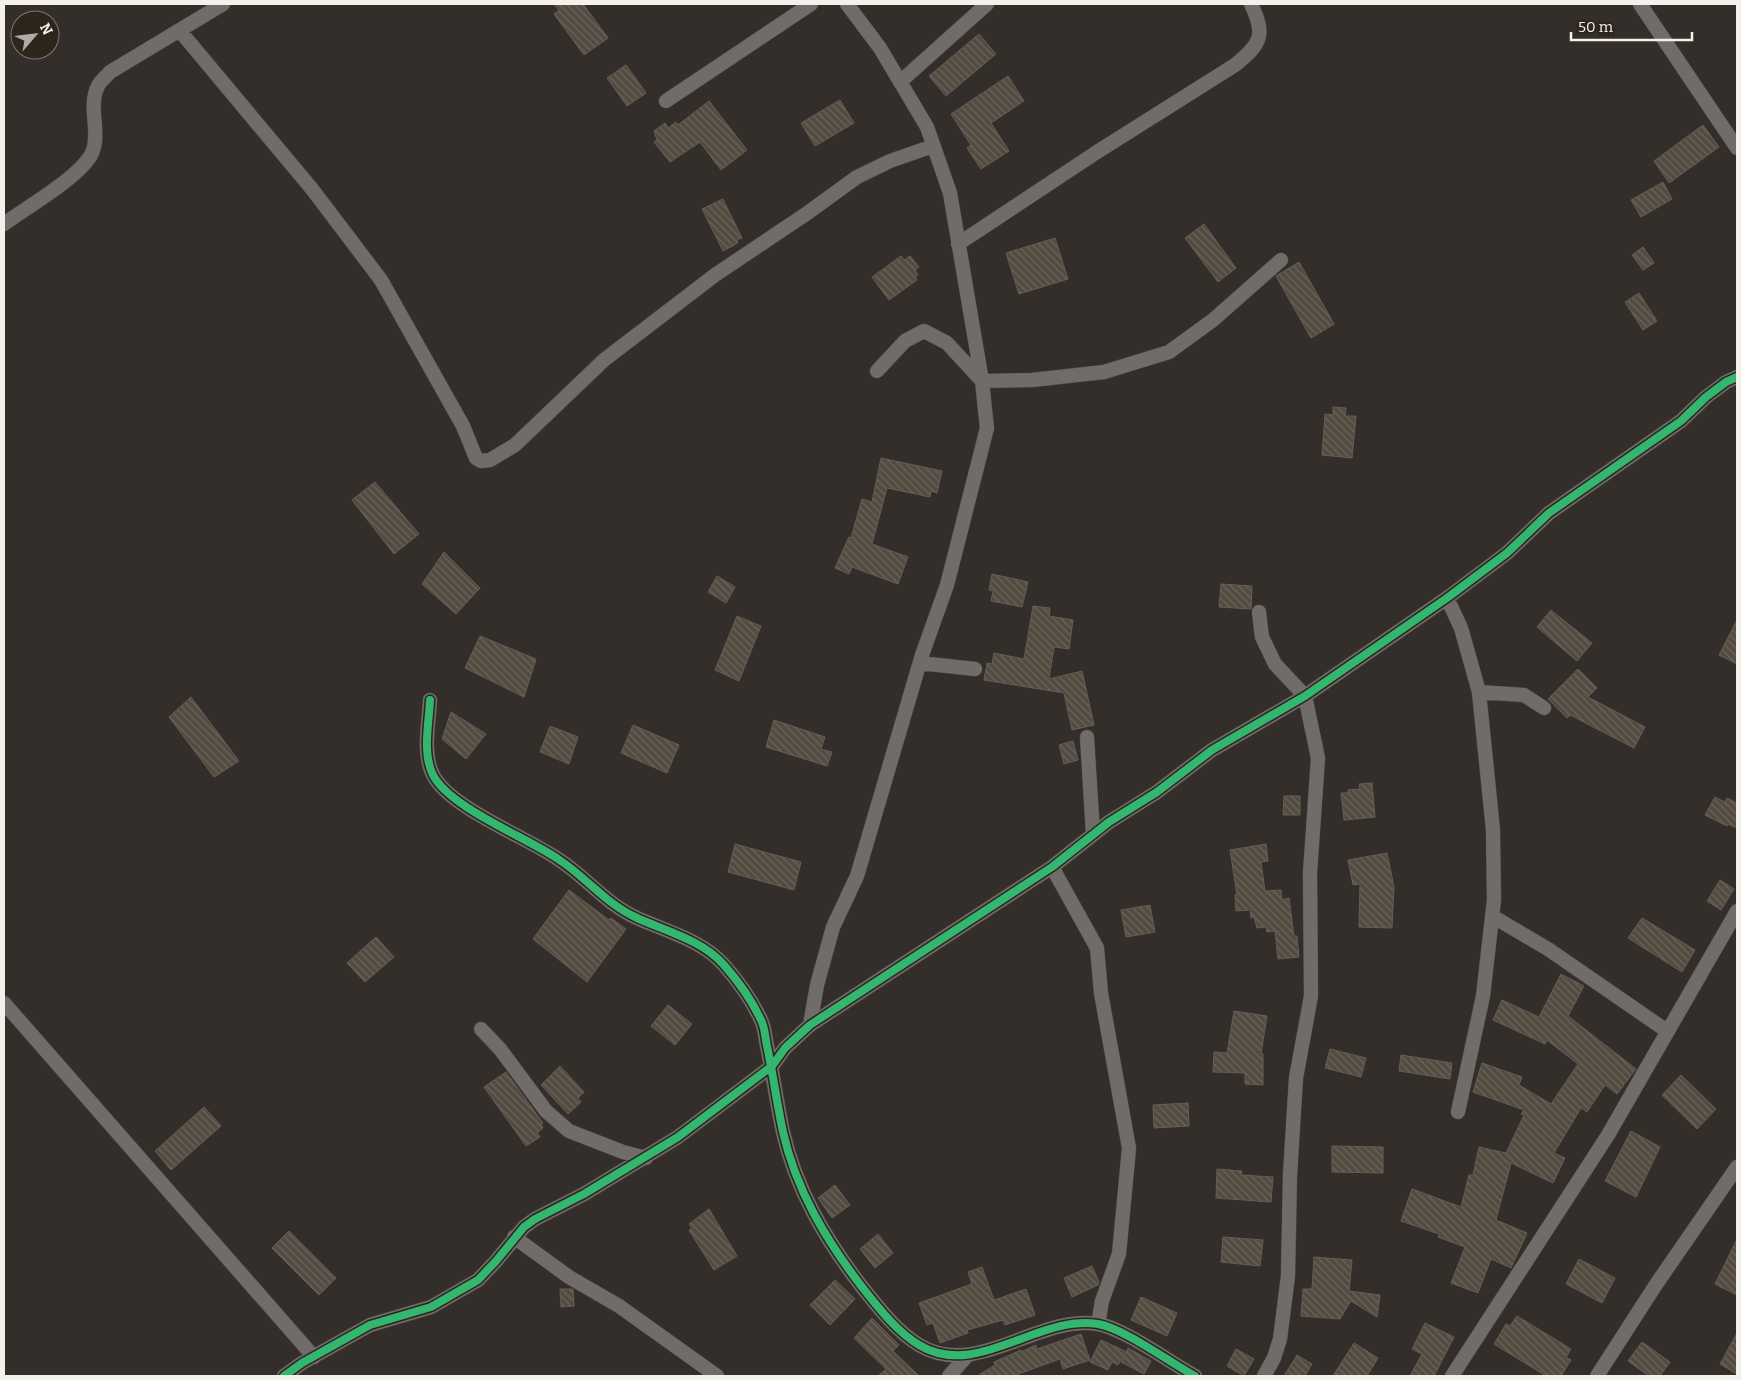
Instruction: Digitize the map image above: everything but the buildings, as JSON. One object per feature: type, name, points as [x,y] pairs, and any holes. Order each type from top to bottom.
[{"type":"street","points":[[4,224],[81,169],[92,153],[96,136],[95,106],[98,87],[110,72],[223,4]]},
{"type":"street","points":[[666,101],[812,4]]},
{"type":"street","points":[[810,1025],[817,985],[833,927],[857,876],[920,664],[947,585],[987,428],[982,381],[950,193],[927,127],[880,48],[848,4]]},
{"type":"street","points":[[900,82],[987,4]]},
{"type":"street","points":[[958,244],[1242,60],[1254,50],[1258,38],[1260,22],[1251,4]]},
{"type":"street","points":[[1640,4],[1737,148]]},
{"type":"street","points":[[180,31],[312,189],[381,280],[463,426],[476,458],[481,461],[490,460],[514,445],[604,360],[715,275],[857,177],[890,161],[933,146]]},
{"type":"street","points":[[877,371],[905,341],[924,332],[947,343],[982,381],[1032,380],[1104,372],[1169,352],[1213,320],[1281,260]]},
{"type":"street","points":[[284,1376],[314,1356],[370,1325],[413,1313],[445,1301],[478,1280],[496,1261],[514,1237],[535,1219],[584,1194],[678,1137],[772,1066],[785,1048],[810,1025],[1052,867],[1093,834],[1157,792],[1212,750],[1305,696],[1447,598],[1507,553],[1549,513],[1682,421],[1706,397],[1726,382],[1737,377]]},
{"type":"street","points":[[1447,598],[1461,628],[1479,692],[1493,830],[1492,916],[1483,996],[1458,1112]]},
{"type":"street","points":[[1259,612],[1262,637],[1275,664],[1305,696],[1318,758],[1310,873],[1311,996],[1296,1078],[1290,1175],[1288,1276],[1280,1339],[1274,1358],[1264,1376]]},
{"type":"street","points":[[920,664],[974,669]]},
{"type":"street","points":[[1479,692],[1524,695],[1544,708]]},
{"type":"street","points":[[430,700],[427,751],[433,774],[444,788],[469,808],[560,859],[606,900],[635,917],[683,936],[721,961],[741,986],[762,1020],[772,1066],[783,1134],[809,1206],[829,1242],[888,1320],[918,1344],[938,1355],[966,1357],[1074,1324],[1098,1324],[1115,1330],[1195,1376]]},
{"type":"street","points":[[1087,737],[1093,834]]},
{"type":"street","points":[[1052,867],[1097,948],[1102,994],[1129,1148],[1119,1254],[1102,1301],[1098,1324]]},
{"type":"street","points":[[1452,1376],[1608,1135],[1737,911]]},
{"type":"street","points":[[1492,916],[1548,950],[1667,1031]]},
{"type":"street","points":[[4,1003],[314,1356]]},
{"type":"street","points":[[481,1029],[500,1049],[546,1110],[569,1131],[623,1152],[646,1158]]},
{"type":"street","points":[[1598,1376],[1655,1286],[1737,1167]]},
{"type":"street","points":[[514,1237],[569,1277],[619,1306],[717,1376]]},
{"type":"street","points":[[949,1376],[966,1357]]},
{"type":"cycle path","points":[[284,1376],[302,1363],[370,1325],[431,1307],[478,1280],[524,1227],[535,1219],[584,1194],[678,1137],[772,1066],[785,1048],[810,1025],[1052,867],[1109,822],[1157,792],[1212,750],[1305,696],[1447,598],[1507,553],[1549,513],[1681,421],[1706,397],[1726,382],[1737,377]]},
{"type":"cycle path","points":[[430,700],[427,738],[430,766],[433,775],[442,787],[455,799],[558,859],[626,912],[683,937],[705,949],[724,965],[739,984],[753,1004],[763,1024],[783,1132],[804,1194],[836,1251],[881,1311],[902,1333],[919,1345],[941,1354],[963,1355],[985,1351],[1053,1328],[1075,1323],[1098,1324],[1120,1332],[1195,1376]]}]
